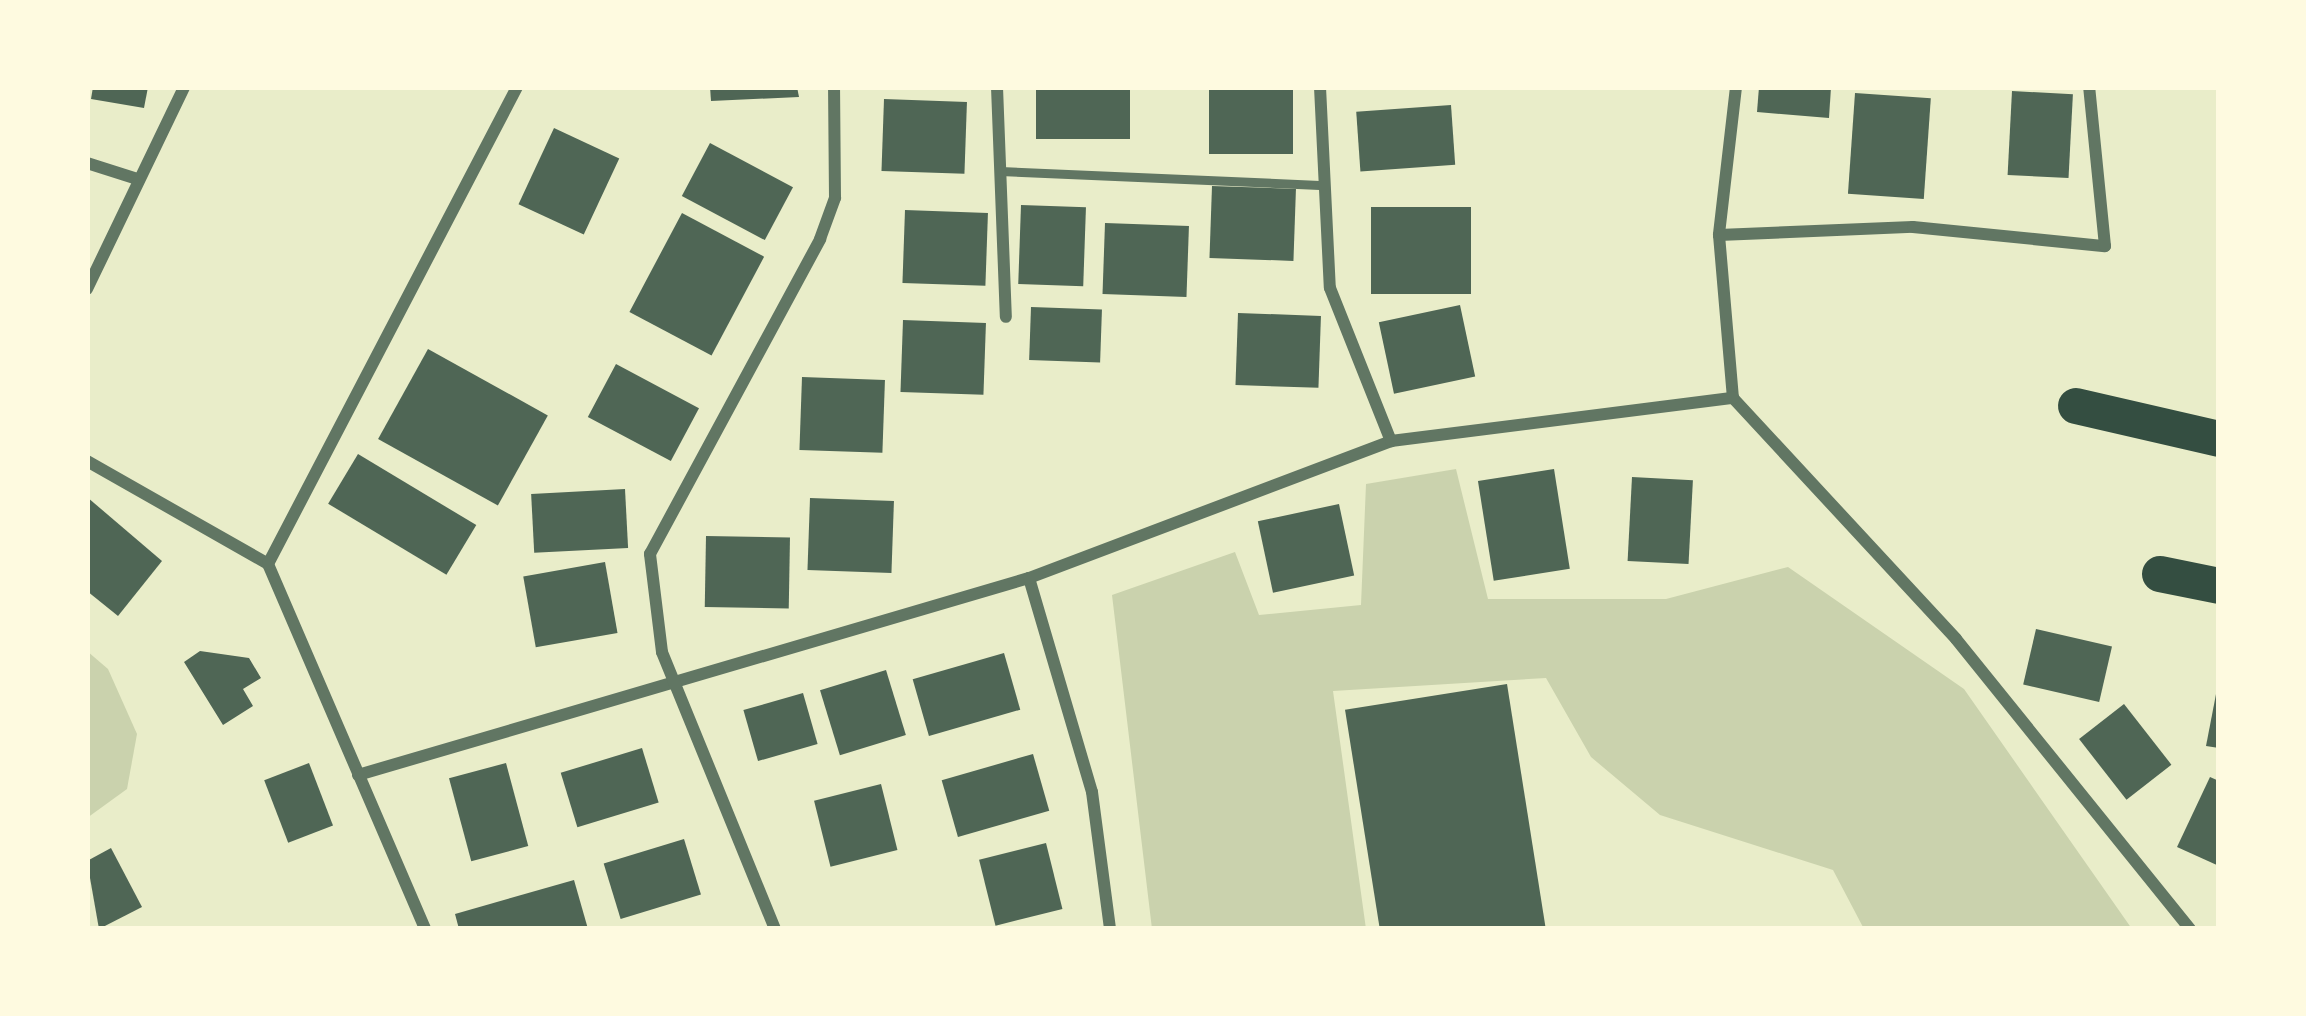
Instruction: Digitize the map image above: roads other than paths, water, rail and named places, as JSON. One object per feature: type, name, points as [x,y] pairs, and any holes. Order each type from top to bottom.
[{"type":"highway","points":[[2076,406],[2219,439]]},
{"type":"highway","points":[[2160,574],[2219,586]]},
{"type":"street","points":[[87,289],[184,87]]},
{"type":"street","points":[[268,564],[518,87]]},
{"type":"street","points":[[775,929],[649,601],[650,554],[820,239],[835,198],[834,87]]},
{"type":"street","points":[[997,87],[1006,317]]},
{"type":"street","points":[[1320,87],[1330,287],[1391,441]]},
{"type":"street","points":[[1736,87],[1718,235],[1733,398],[1956,639],[2190,929]]},
{"type":"street","points":[[1718,235],[1913,227],[2105,246],[2089,87]]},
{"type":"street","points":[[87,163],[137,179]]},
{"type":"street","points":[[358,775],[679,688],[1029,578],[1391,441],[1733,398]]},
{"type":"street","points":[[87,461],[268,564],[425,929]]},
{"type":"street","points":[[1029,578],[1092,791],[1110,929]]},
{"type":"lane","points":[[1000,171],[1325,185]]}]
